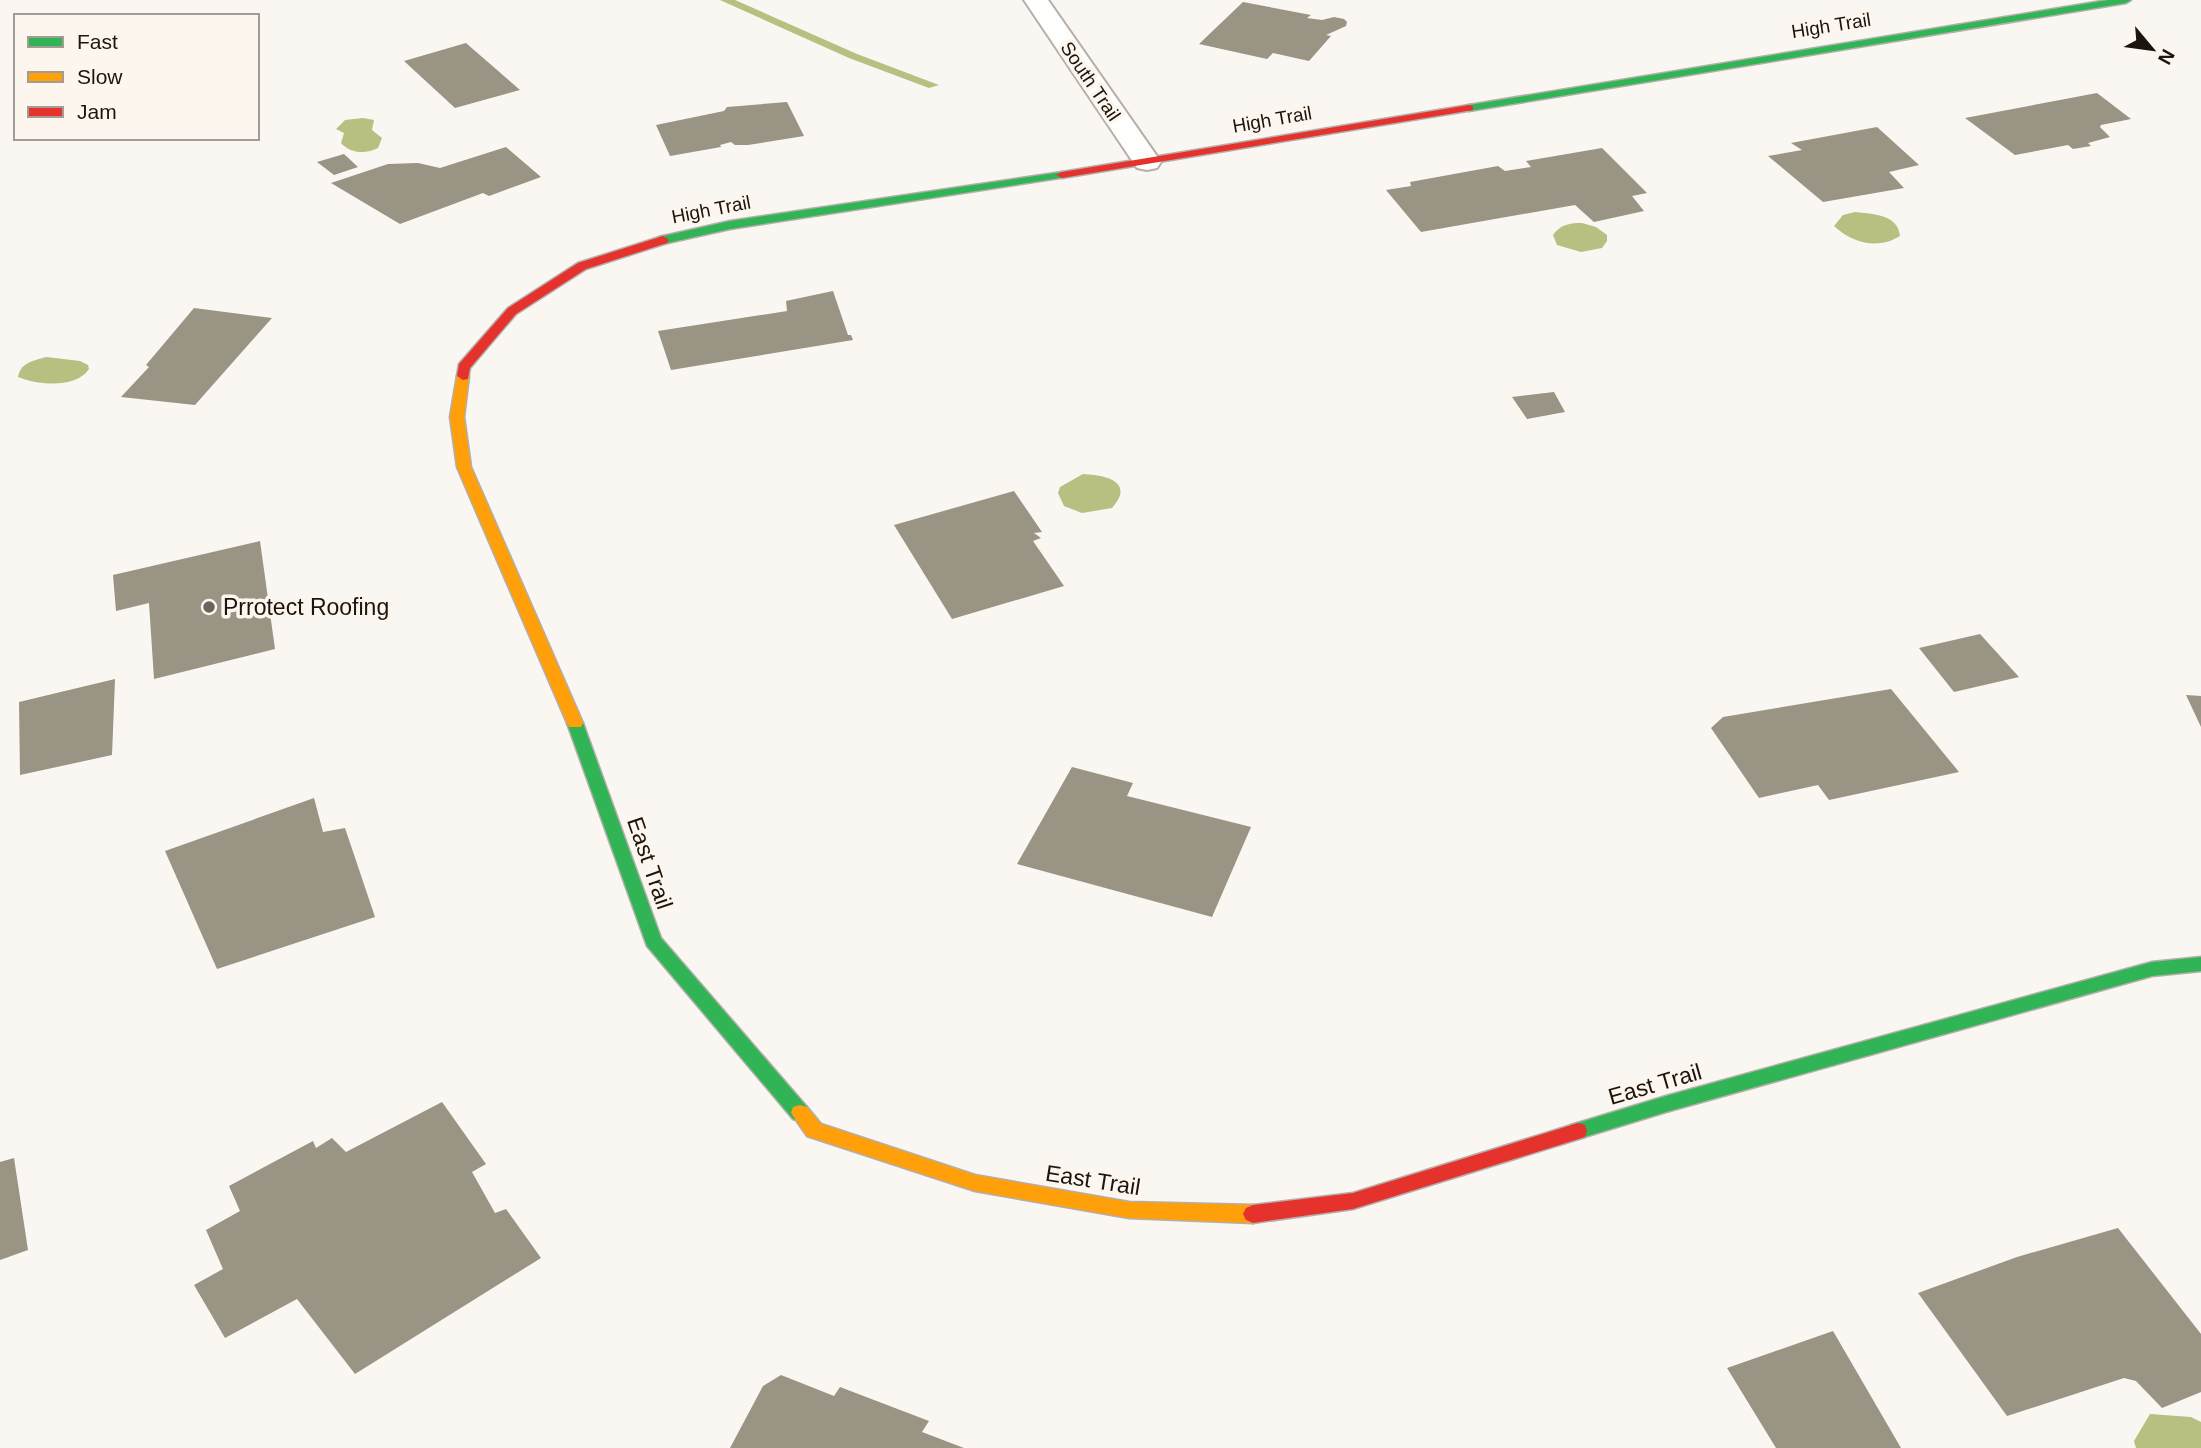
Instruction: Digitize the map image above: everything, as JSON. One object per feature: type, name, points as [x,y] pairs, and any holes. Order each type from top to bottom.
[{"type":"street","name":"South Trail","points":[[1036,0],[1147,162]]},
{"type":"street","name":"High Trail","points":[[464,367],[512,311],[582,266],[656,241],[730,225],[1147,162],[1853,43],[2126,0]]},
{"type":"street","name":"East Trail","points":[[464,367],[457,417],[464,467],[586,748],[653,941],[814,1130],[975,1183],[1129,1210],[1245,1215],[1353,1201],[1666,1104],[2152,969],[2201,964]]},
{"type":"shaded area","points":[[345,120],[374,120],[372,130],[382,138],[378,148],[364,152],[354,151],[341,143],[344,133],[336,129]]},
{"type":"shaded area","points":[[1855,212],[1889,219],[1895,223],[1900,236],[1883,243],[1866,243],[1849,237],[1834,226],[1843,215]]},
{"type":"shaded area","points":[[1582,223],[1596,227],[1607,235],[1607,241],[1602,248],[1581,252],[1557,245],[1553,235],[1559,228]]},
{"type":"shaded area","points":[[46,357],[80,361],[88,365],[89,369],[75,380],[56,384],[18,377],[25,365]]},
{"type":"shaded area","points":[[1083,474],[1108,478],[1119,486],[1119,499],[1112,508],[1082,513],[1064,506],[1058,493],[1060,487]]},
{"type":"shaded area","points":[[2150,1414],[2191,1417],[2201,1422],[2201,1448],[2136,1448],[2134,1441]]},
{"type":"building","points":[[1243,2],[1311,15],[1307,18],[1322,20],[1334,17],[1347,22],[1346,26],[1326,35],[1331,36],[1309,61],[1273,53],[1267,59],[1199,44]]},
{"type":"building","points":[[466,43],[520,90],[455,108],[404,61]]},
{"type":"building","points":[[2097,93],[2131,119],[2101,125],[2110,137],[2088,143],[2091,146],[2073,149],[2068,145],[2015,155],[1965,118]]},
{"type":"building","points":[[787,102],[804,136],[748,145],[735,145],[731,142],[720,145],[721,147],[670,156],[656,125],[724,111],[727,107]]},
{"type":"building","points":[[1877,127],[1919,165],[1889,172],[1904,188],[1823,202],[1768,156],[1802,150],[1791,143]]},
{"type":"building","points":[[506,147],[541,177],[489,196],[483,193],[400,224],[331,183],[388,164],[418,163],[440,168]]},
{"type":"building","points":[[1602,148],[1647,193],[1632,196],[1644,211],[1594,222],[1575,205],[1421,232],[1386,190],[1411,186],[1410,182],[1498,166],[1505,171],[1531,167],[1526,161]]},
{"type":"building","points":[[344,154],[358,167],[334,175],[317,162]]},
{"type":"building","points":[[833,291],[848,335],[851,335],[853,340],[671,370],[658,331],[787,311],[786,301]]},
{"type":"building","points":[[194,308],[272,318],[195,405],[121,397],[149,367],[146,365]]},
{"type":"building","points":[[1554,392],[1565,412],[1527,419],[1512,397]]},
{"type":"building","points":[[1014,491],[1042,532],[1034,533],[1041,538],[1033,541],[1064,586],[952,619],[894,525]]},
{"type":"building","name":"Prrotect Roofing","points":[[260,541],[275,649],[154,679],[149,603],[116,611],[113,575]]},
{"type":"building","points":[[1980,634],[2019,677],[1954,692],[1919,648]]},
{"type":"building","points":[[115,679],[112,755],[20,775],[19,702]]},
{"type":"building","points":[[1891,689],[1959,772],[1829,800],[1818,785],[1759,798],[1711,728],[1723,717]]},
{"type":"building","points":[[2186,695],[2201,696],[2201,727]]},
{"type":"building","points":[[1072,767],[1133,783],[1127,796],[1251,827],[1212,917],[1017,864]]},
{"type":"building","points":[[314,798],[323,832],[345,828],[375,917],[217,969],[165,851]]},
{"type":"building","points":[[442,1102],[486,1164],[472,1172],[495,1213],[506,1209],[541,1258],[355,1374],[297,1299],[225,1338],[194,1285],[223,1269],[206,1230],[240,1211],[229,1186],[313,1141],[316,1148],[332,1138],[346,1152]]},
{"type":"building","points":[[14,1158],[28,1250],[0,1260],[0,1162]]},
{"type":"building","points":[[2118,1228],[2201,1334],[2201,1392],[2162,1408],[2136,1381],[2124,1378],[2007,1416],[1918,1293],[2017,1257]]},
{"type":"building","points":[[1833,1331],[1901,1448],[1776,1448],[1727,1368]]},
{"type":"building","points":[[781,1375],[834,1396],[840,1387],[929,1421],[922,1432],[964,1448],[730,1448],[763,1386]]},
{"type":"waterway","points":[[726,0],[853,56],[933,85]]},
{"type":"traffic: fast","points":[[1469,108],[2126,0]]},
{"type":"traffic: fast","points":[[663,240],[730,225],[1062,175]]},
{"type":"traffic: fast","points":[[575,723],[653,941],[800,1113]]},
{"type":"traffic: fast","points":[[1578,1131],[2152,969],[2201,964]]},
{"type":"traffic: slow","points":[[463,376],[457,417],[464,467],[575,723]]},
{"type":"traffic: slow","points":[[800,1113],[814,1130],[975,1183],[1129,1210],[1253,1214]]},
{"type":"traffic: jam","points":[[1062,175],[1469,108]]},
{"type":"traffic: jam","points":[[463,376],[464,367],[512,311],[582,266],[663,240]]},
{"type":"traffic: jam","points":[[1253,1214],[1353,1201],[1578,1131]]},
{"type":"place","name":"Prrotect Roofing","points":[[209,607]]}]
